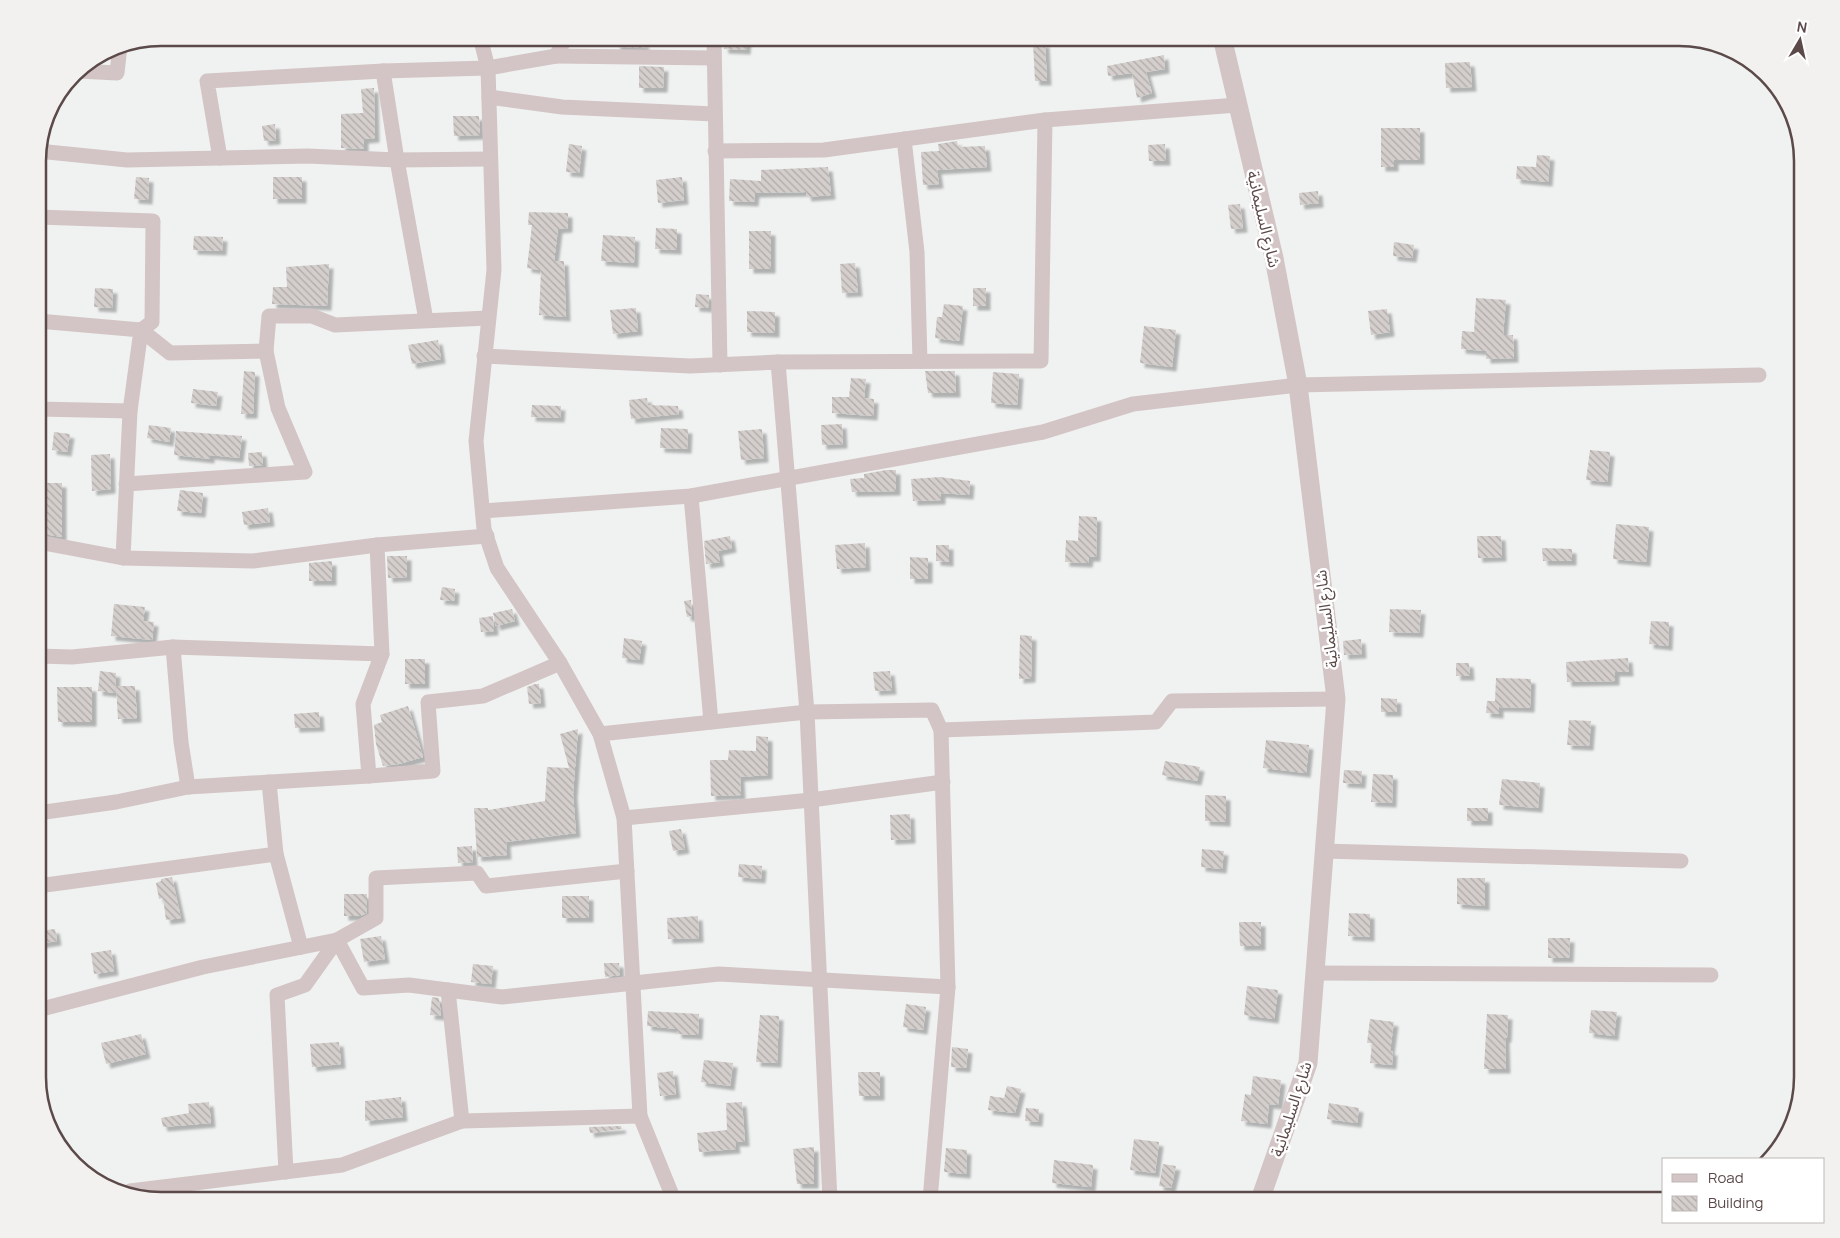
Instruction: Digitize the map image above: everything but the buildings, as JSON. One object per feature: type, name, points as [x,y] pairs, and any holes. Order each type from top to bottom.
[{"type":"street","points":[[482,46],[488,68],[494,270],[476,440],[486,536],[497,568],[560,663],[600,734],[624,818],[640,1116],[671,1192]]},
{"type":"street","points":[[556,56],[562,46]]},
{"type":"street","points":[[714,46],[720,365]]},
{"type":"street","name":"شارع السليمانية","points":[[1224,46],[1274,258],[1298,385],[1336,699],[1308,1064],[1263,1192]]},
{"type":"street","points":[[89,72],[117,73],[119,54]]},
{"type":"street","points":[[220,158],[207,81],[383,71],[488,68],[556,56],[714,58]]},
{"type":"street","points":[[383,71],[396,160],[426,320]]},
{"type":"street","points":[[489,97],[562,107],[714,114]]},
{"type":"street","points":[[715,151],[824,150],[1045,120],[1237,105]]},
{"type":"street","points":[[484,356],[690,366],[778,362],[1041,361],[1045,120]]},
{"type":"street","points":[[904,140],[917,252],[920,361]]},
{"type":"street","points":[[46,152],[127,160],[307,156],[396,160],[490,159]]},
{"type":"street","points":[[46,217],[153,222],[152,322],[141,330],[130,411],[123,558]]},
{"type":"street","points":[[126,484],[305,472],[278,408],[266,351],[269,316],[312,316],[335,325],[488,318]]},
{"type":"street","points":[[46,322],[141,330],[170,354],[266,351]]},
{"type":"street","points":[[778,362],[807,712],[830,1192]]},
{"type":"street","points":[[483,511],[691,496],[1043,432],[1133,404],[1298,385],[1759,375]]},
{"type":"street","points":[[46,409],[130,411]]},
{"type":"street","points":[[691,496],[711,722]]},
{"type":"street","points":[[46,544],[123,558],[254,561],[377,545],[486,536]]},
{"type":"street","points":[[369,776],[363,704],[382,654],[377,545]]},
{"type":"street","points":[[46,656],[72,657],[174,647],[382,654]]},
{"type":"street","points":[[174,647],[181,742],[188,787]]},
{"type":"street","points":[[46,812],[116,802],[188,787],[433,771],[428,702],[483,696],[560,663]]},
{"type":"street","points":[[941,730],[1156,722],[1172,701],[1336,699]]},
{"type":"street","points":[[600,734],[807,712],[932,710],[941,730],[948,987],[931,1192]]},
{"type":"street","points":[[269,782],[276,854],[301,947]]},
{"type":"street","points":[[624,818],[811,800],[943,782]]},
{"type":"street","points":[[1324,851],[1681,861]]},
{"type":"street","points":[[46,885],[276,854]]},
{"type":"street","points":[[46,1008],[203,967],[337,940],[376,918],[376,878],[477,872],[486,886],[627,871]]},
{"type":"street","points":[[337,940],[363,988],[409,985],[502,997],[719,974],[948,987]]},
{"type":"street","points":[[286,1172],[277,994],[304,984],[337,940]]},
{"type":"street","points":[[1314,973],[1711,975]]},
{"type":"street","points":[[448,990],[462,1121]]},
{"type":"street","points":[[140,1190],[342,1165],[462,1121],[640,1116]]}]
